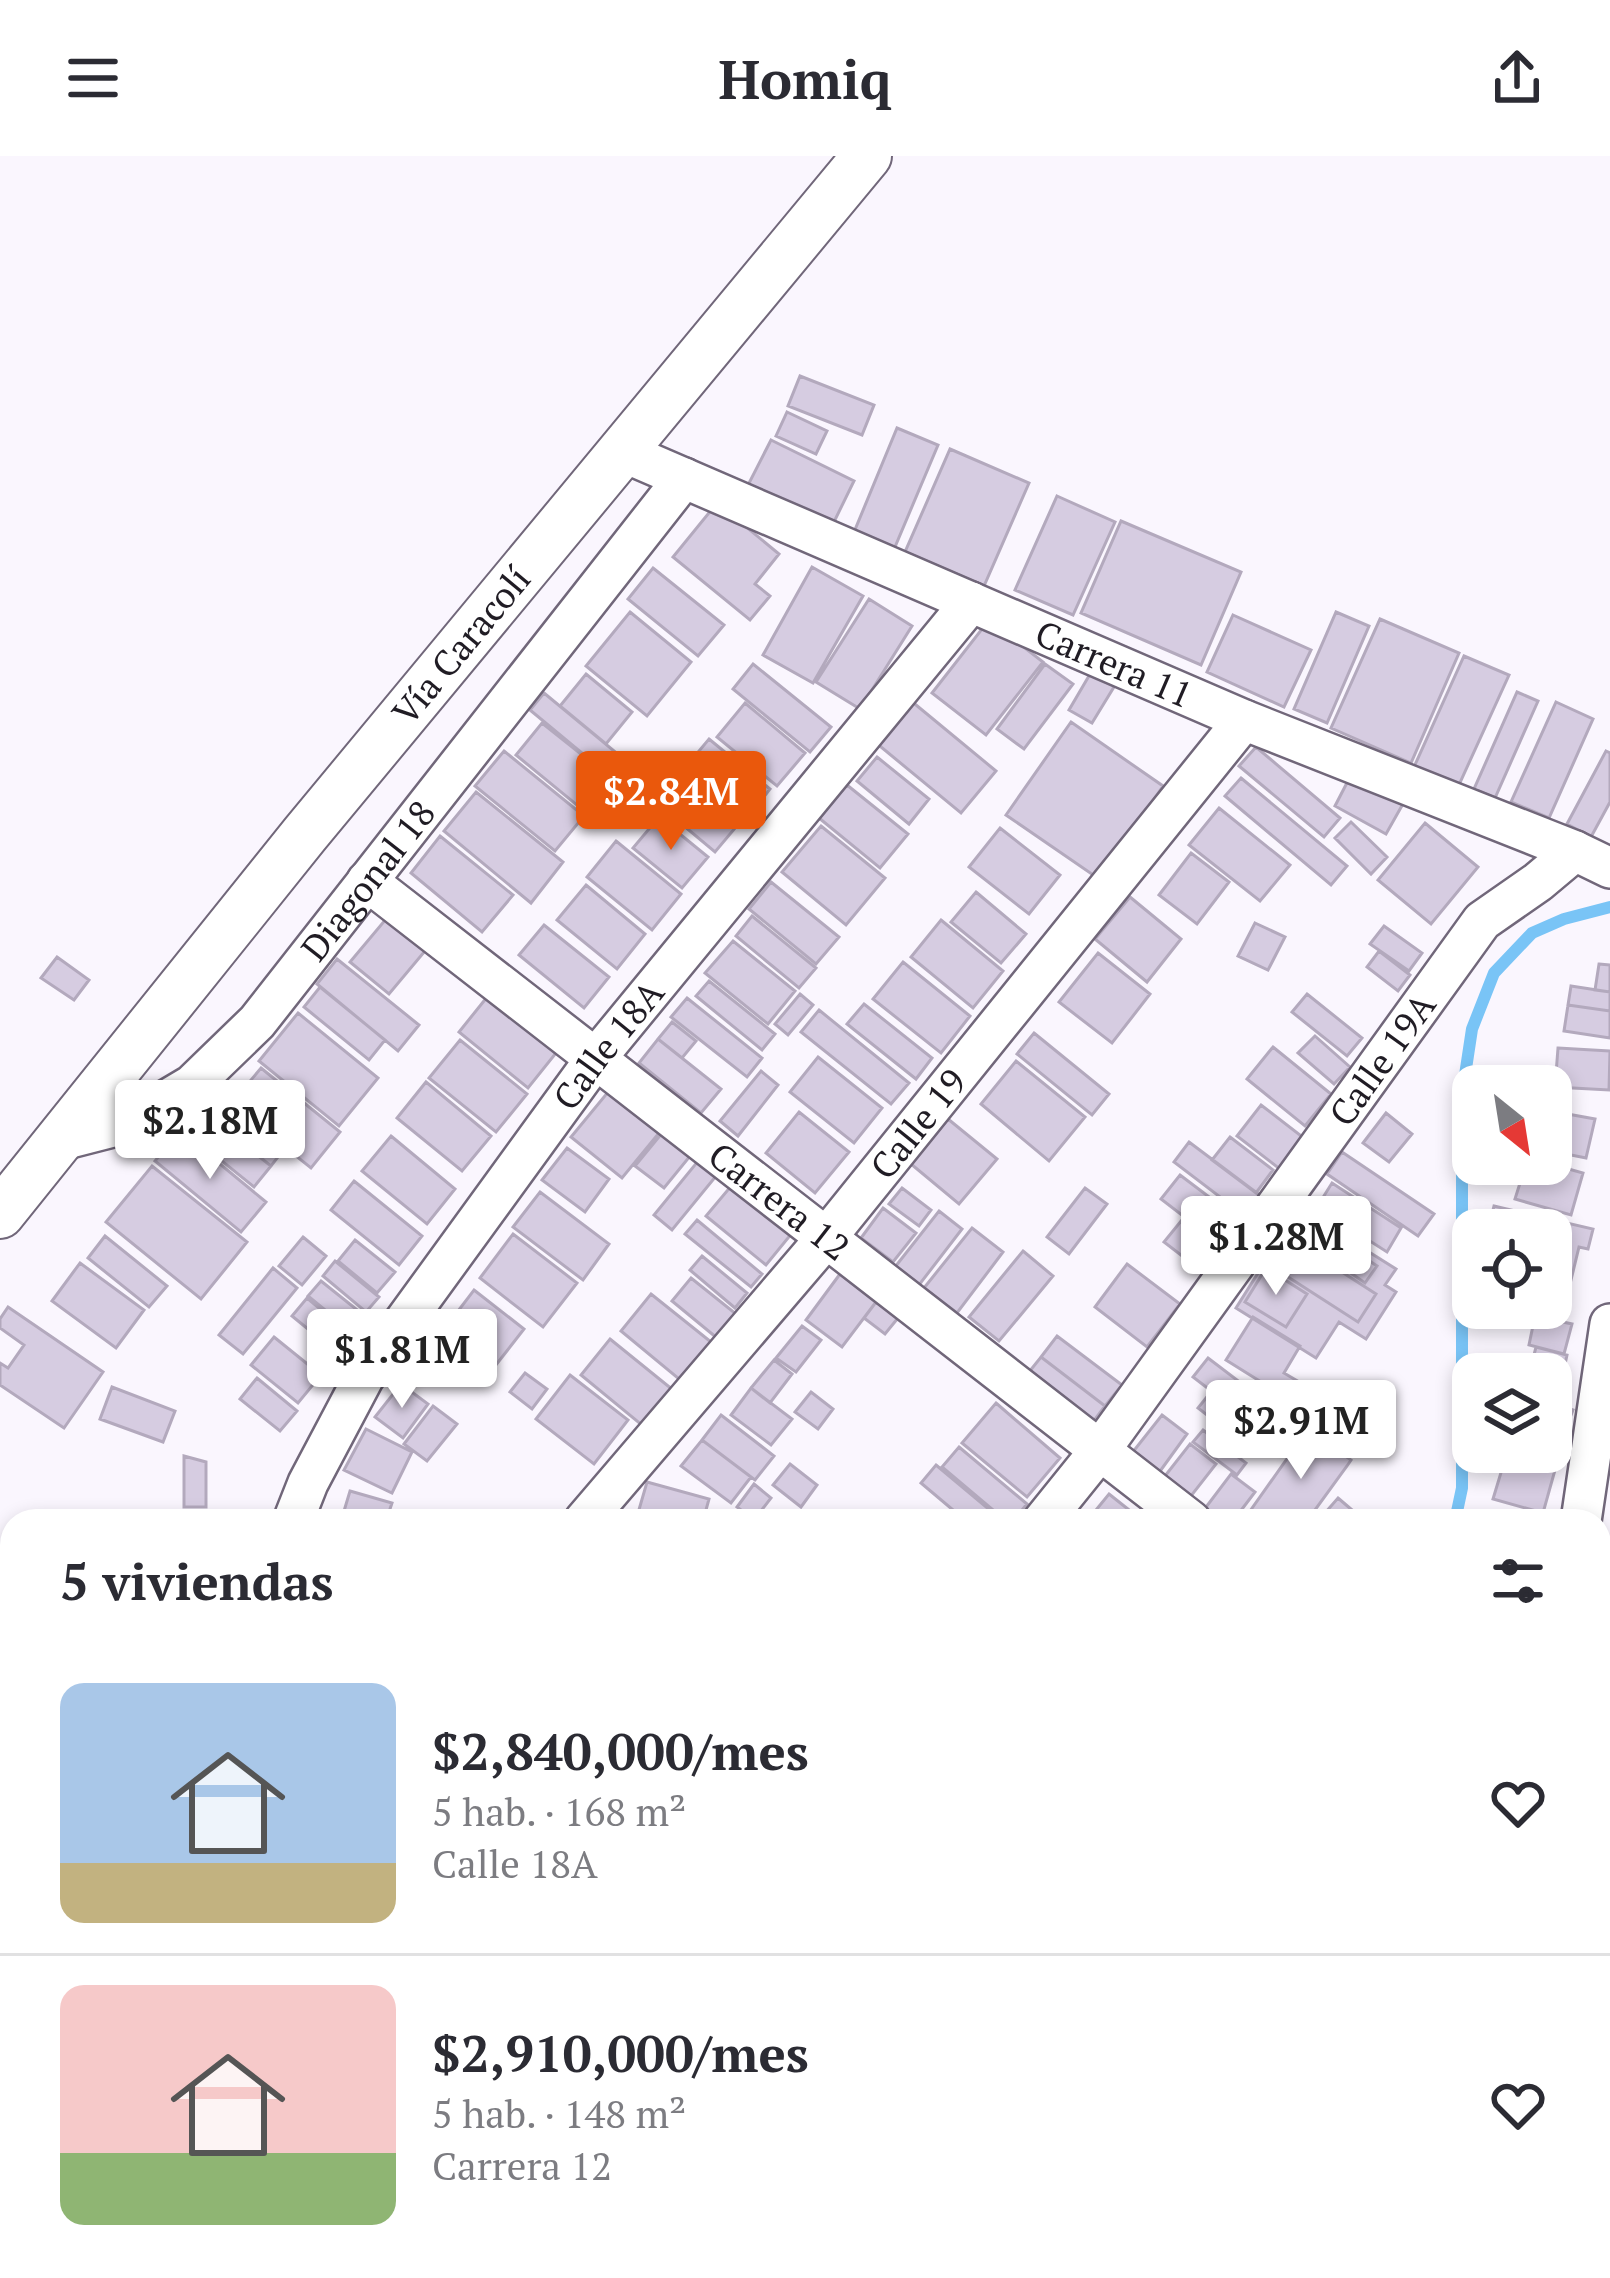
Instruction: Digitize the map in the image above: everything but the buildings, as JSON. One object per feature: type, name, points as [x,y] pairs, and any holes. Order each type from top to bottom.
[{"type":"main road","name":"Vía Caracolí","points":[[58,1141],[290,852],[867,156]]},
{"type":"main road","points":[[0,1214],[58,1141]]},
{"type":"street","name":"Carrera 11","points":[[621,451],[1244,720],[1593,859]]},
{"type":"street","name":"Diagonal 18","points":[[58,1141],[128,1123],[192,1084],[257,1022],[684,478]]},
{"type":"street","name":"Calle 18A","points":[[297,1509],[364,1378],[596,1058],[971,602]]},
{"type":"street","name":"Calle 19","points":[[594,1509],[826,1238],[1244,720]]},
{"type":"street","name":"Calle 19A","points":[[1053,1509],[1101,1449],[1482,921],[1538,882],[1593,859]]},
{"type":"street","name":"Carrera 12","points":[[367,881],[1176,1509]]},
{"type":"street","points":[[1583,1509],[1610,1324]]},
{"type":"waterway","points":[[1458,1509],[1462,1488],[1462,1095],[1472,1029],[1494,973],[1532,933],[1610,907]]}]
